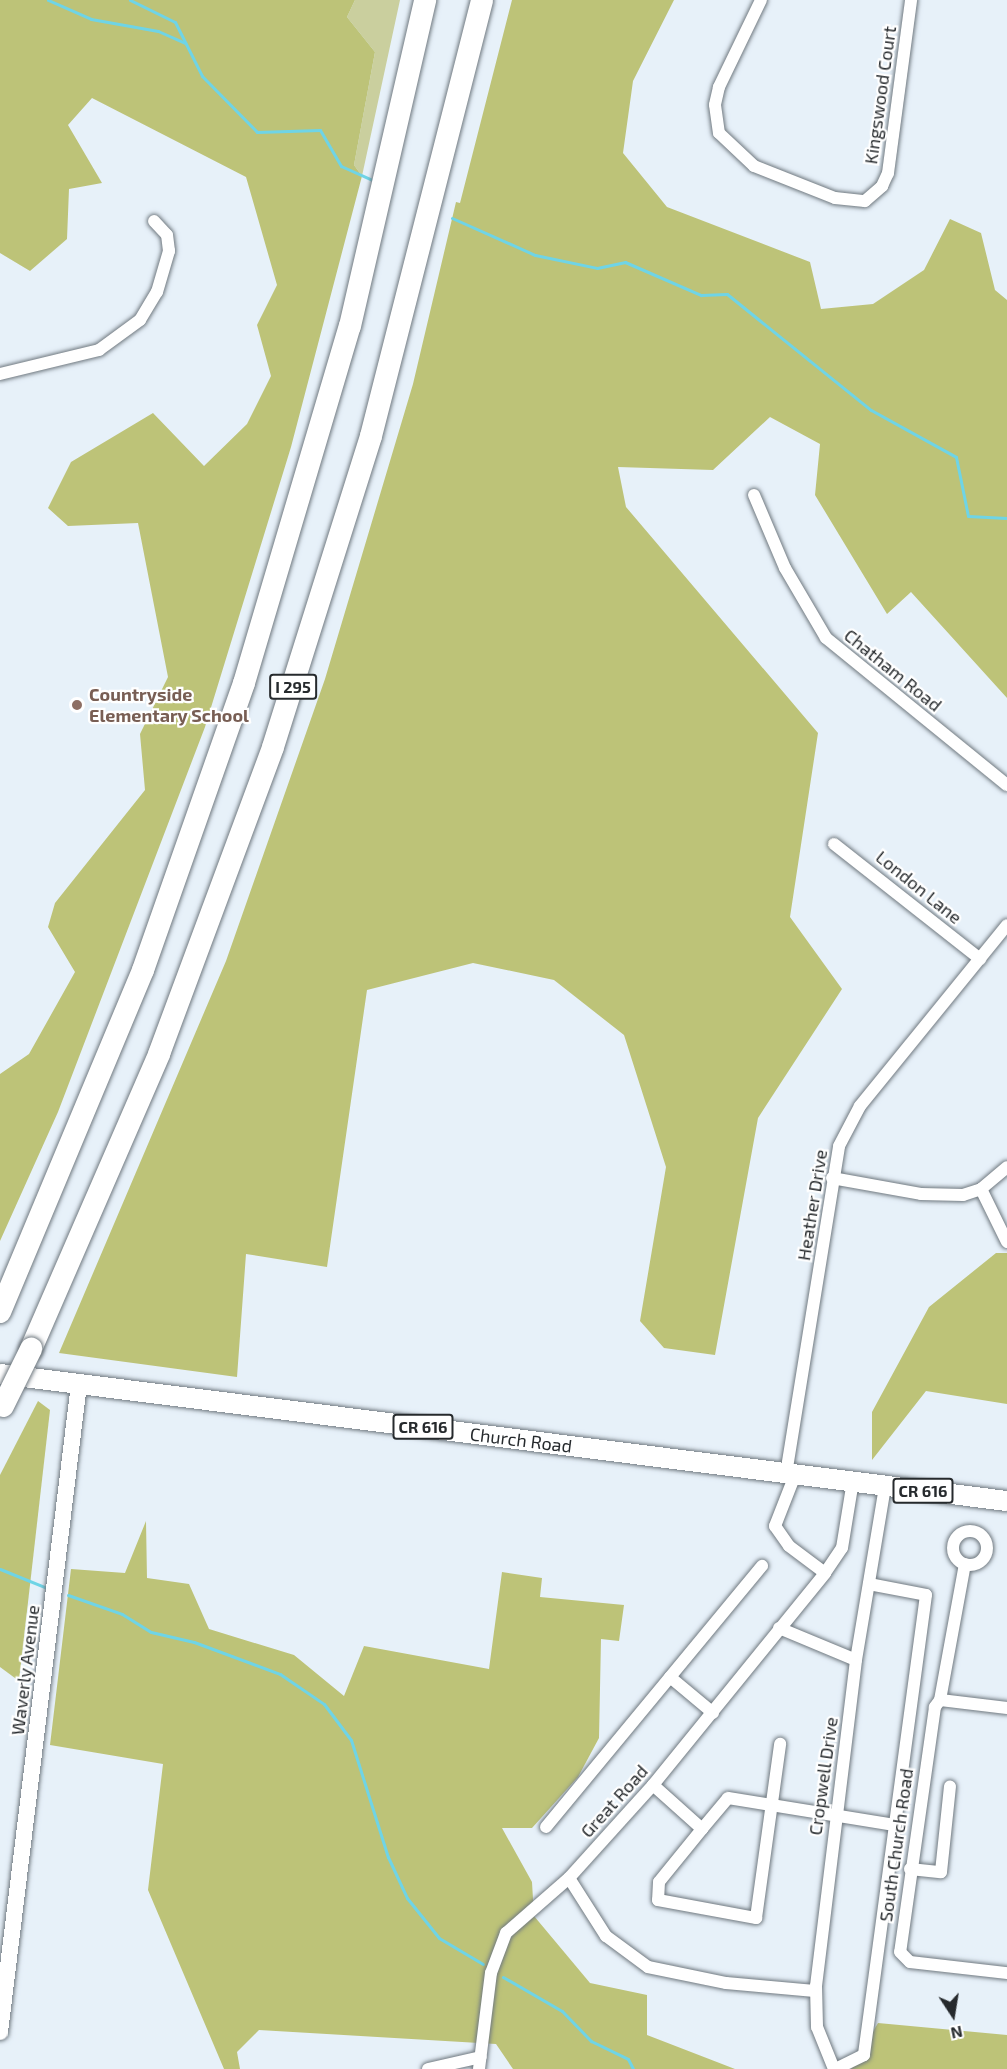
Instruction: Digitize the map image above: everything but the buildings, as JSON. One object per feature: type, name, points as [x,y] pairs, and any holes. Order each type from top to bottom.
[{"type":"highway","name":"I 295","points":[[0,1312],[139,980],[244,683],[358,295],[425,0]]},
{"type":"highway","name":"I 295","points":[[1,1409],[31,1349],[168,1032],[273,747],[371,436],[482,0]]},
{"type":"main road","name":"Church Road","points":[[0,1374],[1007,1502]]},
{"type":"street","name":"Kingswood Court","points":[[761,0],[719,87],[715,105],[719,133],[754,166],[835,198],[865,201],[882,186],[888,173],[911,0]]},
{"type":"street","points":[[0,374],[99,350],[140,320],[157,292],[169,251],[167,235],[154,221]]},
{"type":"street","name":"Chatham Road","points":[[753,495],[785,568],[826,638],[1007,784]]},
{"type":"street","name":"London Lane","points":[[834,844],[980,959]]},
{"type":"street","name":"Heather Drive","points":[[791,1474],[819,1291],[832,1178],[839,1146],[856,1113],[1007,925]]},
{"type":"street","points":[[832,1178],[935,1195],[981,1189],[1007,1167]]},
{"type":"street","points":[[981,1189],[1007,1242]]},
{"type":"street","name":"Waverly Avenue","points":[[0,2032],[79,1384]]},
{"type":"street","points":[[791,1474],[775,1526],[789,1546],[825,1573]]},
{"type":"street","name":"Great Road","points":[[480,2063],[500,1946],[514,1922],[569,1878],[653,1785],[825,1573],[842,1548],[853,1481]]},
{"type":"street","name":"Cropwell Drive","points":[[835,2069],[817,2027],[815,1991],[856,1660],[885,1486]]},
{"type":"street","name":"South Church Road","points":[[965,1564],[940,1700],[934,1714],[910,1869],[900,1952],[904,1959],[1007,1973]]},
{"type":"street","points":[[546,1827],[762,1566]]},
{"type":"street","points":[[835,2069],[864,2055],[926,1595],[869,1584]]},
{"type":"street","points":[[779,1628],[856,1660]]},
{"type":"street","points":[[670,1677],[713,1713]]},
{"type":"street","points":[[940,1700],[1007,1708]]},
{"type":"street","points":[[780,1744],[772,1806],[756,1918],[658,1900],[659,1882],[728,1798],[772,1806],[895,1825]]},
{"type":"street","points":[[653,1785],[702,1829]]},
{"type":"street","points":[[910,1869],[940,1872],[950,1786]]},
{"type":"street","points":[[569,1878],[606,1936],[648,1967],[726,1983],[815,1991]]},
{"type":"street","points":[[428,2069],[480,2063]]},
{"type":"green space","points":[[0,0],[355,0],[347,17],[375,52],[354,165],[362,176],[291,447],[205,727],[58,1112],[0,1241],[0,1074],[29,1054],[75,972],[48,927],[55,903],[145,790],[140,734],[168,677],[138,523],[68,526],[48,508],[71,462],[153,413],[204,466],[247,424],[271,376],[257,325],[277,285],[246,177],[92,98],[68,125],[102,183],[69,189],[67,239],[30,271],[0,253]]},
{"type":"green space","points":[[355,0],[400,0],[362,176],[354,165],[375,52],[347,17]]},
{"type":"green space","points":[[512,0],[674,0],[633,81],[623,153],[667,207],[810,262],[821,309],[873,304],[924,270],[950,219],[981,233],[995,290],[1007,300],[1007,698],[911,592],[887,614],[815,495],[820,444],[770,417],[713,470],[618,467],[626,507],[818,733],[790,917],[842,989],[758,1118],[715,1355],[664,1348],[640,1321],[666,1167],[624,1035],[554,980],[473,963],[367,990],[327,1267],[246,1254],[237,1377],[59,1353],[226,961],[325,679],[413,384],[456,202],[460,203]]},
{"type":"green space","points":[[996,1253],[1007,1253],[1007,1404],[926,1391],[872,1460],[872,1412],[929,1307]]},
{"type":"green space","points":[[38,1401],[50,1410],[19,1681],[0,1667],[0,1475]]},
{"type":"green space","points":[[146,1521],[147,1578],[189,1584],[209,1629],[294,1655],[344,1696],[364,1646],[489,1669],[502,1572],[542,1578],[540,1597],[624,1605],[619,1641],[601,1639],[599,1738],[578,1777],[532,1828],[502,1828],[532,1882],[534,1916],[590,1983],[647,1995],[647,2035],[735,2069],[513,2069],[496,2044],[259,2030],[237,2052],[240,2069],[224,2069],[148,1890],[163,1764],[50,1745],[71,1569],[125,1573]]},
{"type":"green space","points":[[878,2023],[1007,2035],[1007,2069],[851,2069]]},
{"type":"waterway","points":[[48,0],[91,19],[158,31],[185,43]]},
{"type":"waterway","points":[[130,0],[175,22],[202,76],[257,132],[320,130],[341,166],[372,180]]},
{"type":"waterway","points":[[452,218],[535,255],[597,268],[625,262],[701,295],[727,294],[871,410],[956,457],[968,516],[1007,518]]},
{"type":"waterway","points":[[0,1569],[47,1588]]},
{"type":"waterway","points":[[68,1595],[122,1614],[151,1632],[194,1642],[280,1674],[324,1704],[351,1740],[388,1857],[407,1898],[439,1938],[483,1964]]},
{"type":"waterway","points":[[503,1977],[562,2011],[591,2041],[628,2059],[633,2069]]},
{"type":"place","name":"Countryside Elementary School","points":[[77,705]]}]
